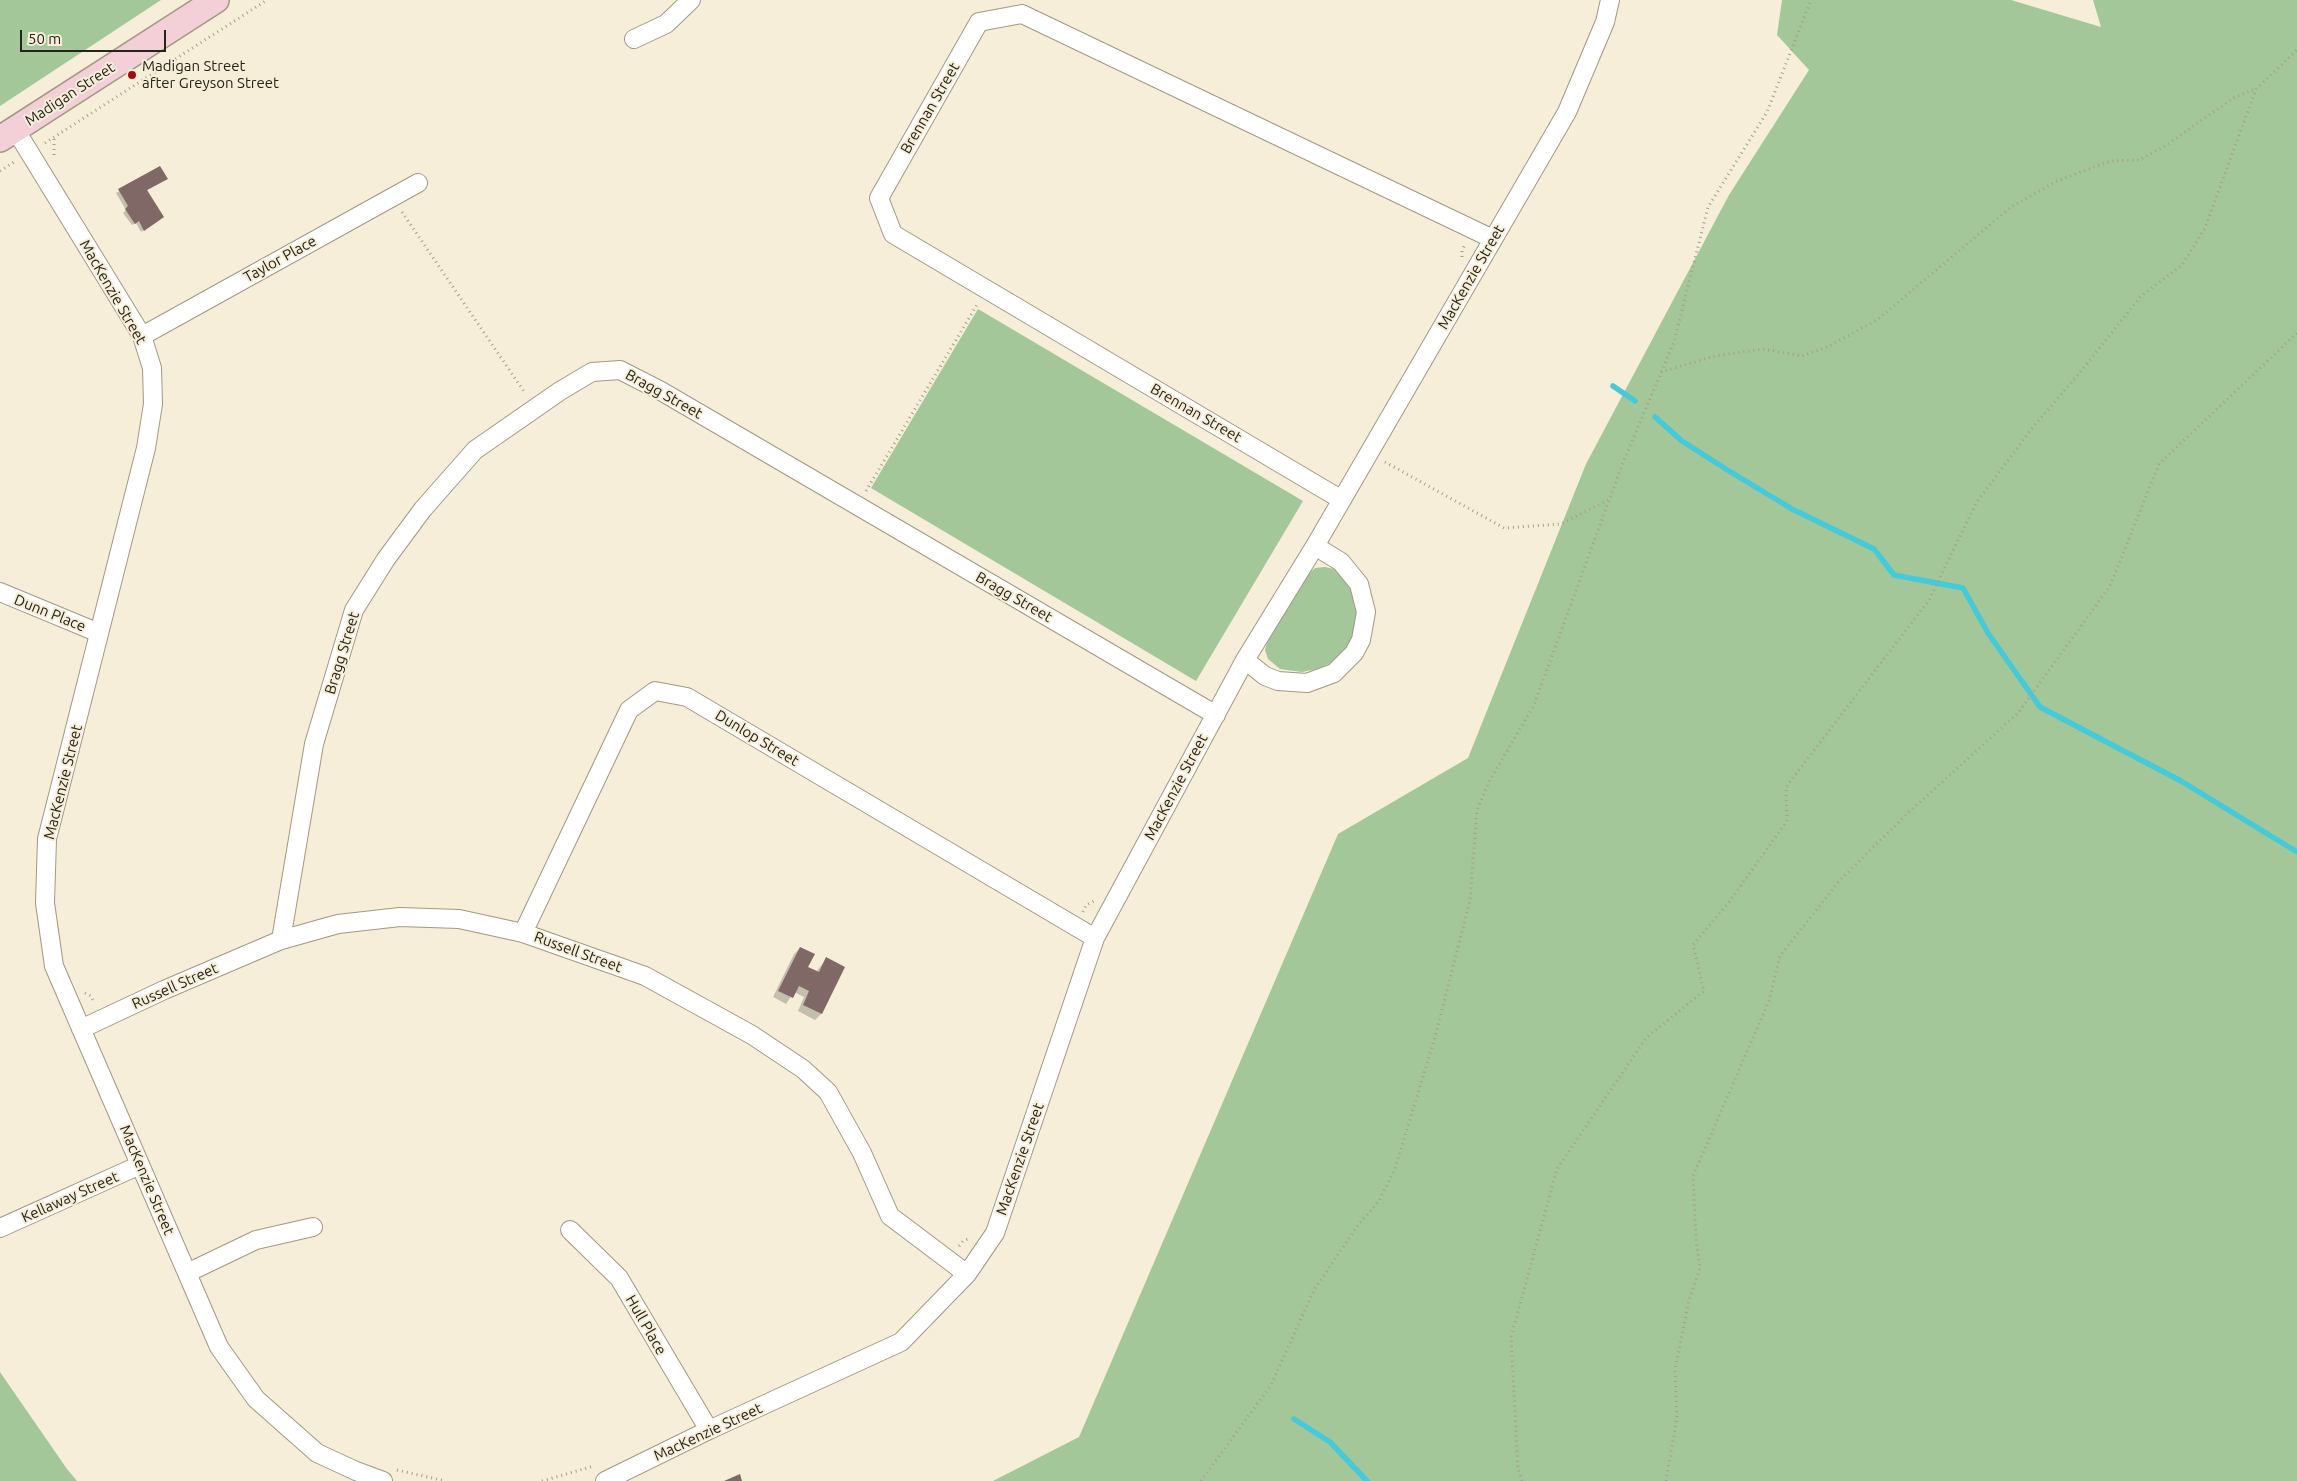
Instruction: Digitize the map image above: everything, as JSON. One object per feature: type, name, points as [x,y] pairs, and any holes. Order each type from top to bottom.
[{"type":"street","name":"Madigan Street","points":[[8,134],[216,0]]},
{"type":"street","points":[[634,39],[666,24],[691,0]]},
{"type":"street","name":"MacKenzie Street","points":[[605,1481],[709,1430],[901,1342],[967,1274],[995,1233],[1095,938],[1245,660],[1316,546],[1567,112],[1605,22],[1610,0]]},
{"type":"street","name":"Brennan Street","points":[[1342,500],[892,234],[879,198],[980,22],[1022,14],[1493,239]]},
{"type":"street","name":"MacKenzie Street","points":[[8,134],[30,153],[142,336],[152,368],[153,404],[146,448],[47,840],[45,903],[54,966],[219,1347],[256,1399],[317,1453],[355,1476],[386,1474]]},
{"type":"street","name":"Taylor Place","points":[[142,336],[418,183]]},
{"type":"street","name":"Bragg Street","points":[[281,940],[314,744],[354,610],[386,559],[423,509],[475,450],[535,408],[592,372],[620,370],[661,390],[1216,715]]},
{"type":"street","points":[[1245,660],[1265,676],[1278,682],[1307,683],[1334,673],[1354,652],[1364,626],[1366,612],[1364,598],[1351,572],[1341,562],[1316,546]]},
{"type":"street","name":"Dunn Place","points":[[0,592],[99,633]]},
{"type":"street","name":"Dunlop Street","points":[[523,933],[629,710],[655,691],[687,697],[1095,938]]},
{"type":"street","name":"Russell Street","points":[[81,1029],[164,990],[281,940],[338,924],[400,917],[459,919],[523,933],[645,976],[752,1035],[803,1069],[828,1092],[862,1153],[890,1216],[967,1274]]},
{"type":"street","name":"Kellaway Street","points":[[0,1228],[140,1165]]},
{"type":"street","points":[[187,1273],[256,1240],[313,1227]]},
{"type":"street","name":"Hull Place","points":[[570,1230],[619,1278],[709,1430]]},
{"type":"path","points":[[0,171],[267,0]]},
{"type":"path","points":[[1201,1481],[1271,1385],[1314,1290],[1358,1225],[1379,1201],[1395,1169],[1435,1038],[1470,900],[1477,810],[1490,780],[1534,704],[1609,500],[1674,342],[1708,208],[1767,112],[1812,0]]},
{"type":"path","points":[[1661,372],[1715,356],[1762,349],[1802,356],[1828,347],[1877,320],[2011,208],[2056,181],[2110,161],[2140,160],[2165,146],[2235,97],[2256,89],[2297,50]]},
{"type":"path","points":[[1522,1481],[1518,1468],[1511,1337],[1557,1169],[1646,1038],[1704,991],[1693,945],[1729,902],[1787,821],[1786,788],[1929,600],[1976,503],[2033,427],[2077,376],[2140,296],[2182,265],[2204,228],[2256,89]]},
{"type":"path","points":[[391,197],[535,408]]},
{"type":"path","points":[[857,505],[986,290]]},
{"type":"path","points":[[1666,1481],[1677,1418],[1675,1370],[1689,1300],[1700,1268],[1696,1239],[1693,1176],[1769,1001],[1780,956],[1840,880],[1907,814],[2018,713],[2110,586],[2160,464],[2297,333]]},
{"type":"path","points":[[1369,453],[1504,528],[1560,524],[1609,500]]},
{"type":"path","points":[[1086,906],[1094,902]]},
{"type":"path","points":[[386,1474],[445,1481]]},
{"type":"green space","points":[[0,0],[161,0],[0,106]]},
{"type":"green space","points":[[1782,0],[2011,0],[2101,27],[2093,0],[2297,0],[2297,1481],[993,1481],[1079,1437],[1338,834],[1468,758],[1586,464],[1729,195],[1809,70],[1777,35]]},
{"type":"green space","points":[[978,309],[1303,501],[1196,681],[871,488]]},
{"type":"green space","points":[[1325,567],[1334,569],[1347,580],[1357,601],[1358,612],[1354,638],[1345,651],[1333,662],[1317,669],[1302,672],[1280,669],[1268,659],[1265,650],[1267,642],[1309,573],[1315,568]]},
{"type":"green space","points":[[0,1372],[67,1469],[77,1481],[0,1481]]},
{"type":"building","points":[[160,166],[168,179],[147,190],[164,217],[144,231],[139,221],[135,224],[125,209],[128,206],[118,189]]},
{"type":"building","points":[[800,947],[815,954],[808,967],[819,972],[826,957],[845,967],[822,1014],[803,1005],[809,991],[799,986],[793,998],[778,991]]},
{"type":"building","points":[[740,1474],[742,1481],[724,1481]]},
{"type":"waterway","points":[[1613,386],[1635,401]]},
{"type":"waterway","points":[[1655,417],[1682,441],[1792,509],[1874,549],[1894,575],[1963,588],[1988,633],[2040,707],[2181,781],[2297,852]]},
{"type":"waterway","points":[[1294,1419],[1330,1442],[1367,1481]]},
{"type":"place","name":"Madigan Street after Greyson Street","points":[[132,75]]}]
